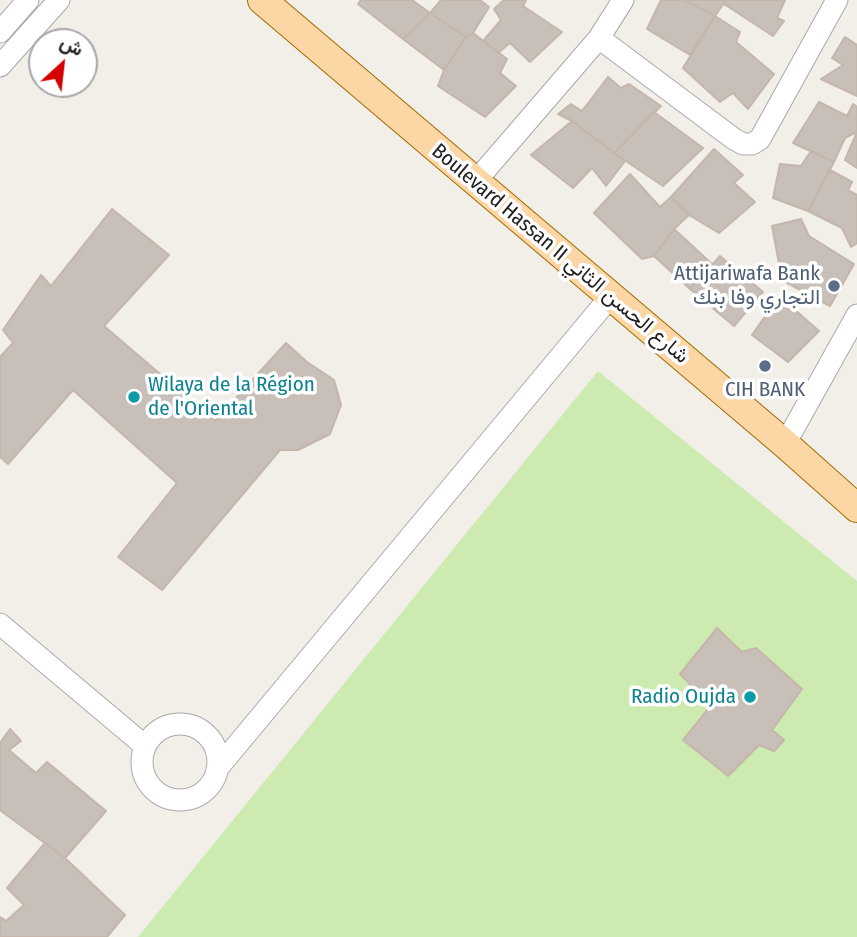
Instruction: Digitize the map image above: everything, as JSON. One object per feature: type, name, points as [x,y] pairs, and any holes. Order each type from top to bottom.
[{"type":"main road","name":"Boulevard Hassan II شارع الحسن الثاني","points":[[261,0],[857,508]]},
{"type":"street","points":[[0,32],[28,0]]},
{"type":"street","points":[[0,66],[59,0]]},
{"type":"street","points":[[475,182],[599,38],[623,0]]},
{"type":"street","points":[[599,38],[734,139],[752,144],[760,139],[837,0]]},
{"type":"street","points":[[218,769],[212,742],[203,732],[191,726],[177,724],[164,727],[153,735],[145,746],[141,760],[151,787],[162,796],[176,800],[190,799],[203,793],[218,769],[610,297]]},
{"type":"street","points":[[785,444],[857,315]]},
{"type":"street","points":[[0,624],[145,746]]},
{"type":"green space","points":[[598,371],[857,581],[857,937],[138,937]]},
{"type":"building","points":[[361,0],[412,0],[430,13],[403,39],[358,4]]},
{"type":"building","points":[[441,0],[480,0],[489,7],[473,33],[466,37],[430,13]]},
{"type":"building","points":[[504,0],[526,0],[523,6],[562,32],[530,62],[510,43],[498,53],[483,41],[501,20],[494,9]]},
{"type":"building","points":[[661,0],[684,0],[715,16],[690,55],[647,29]]},
{"type":"building","points":[[684,0],[726,0],[715,16]]},
{"type":"building","points":[[726,0],[785,0],[777,18],[784,21],[773,36],[724,4]]},
{"type":"building","points":[[430,13],[466,37],[444,70],[403,39]]},
{"type":"building","points":[[715,16],[740,32],[736,42],[774,74],[748,109],[733,93],[720,102],[683,68]]},
{"type":"building","points":[[473,33],[507,59],[500,73],[516,86],[485,117],[438,86],[444,70],[466,37]]},
{"type":"building","points":[[845,37],[857,45],[857,96],[821,79],[843,65],[832,58]]},
{"type":"building","points":[[608,77],[621,88],[629,84],[661,106],[614,153],[572,121],[558,114],[571,104],[582,111]]},
{"type":"building","points":[[819,102],[847,116],[853,104],[857,107],[857,132],[845,138],[834,162],[793,143]]},
{"type":"building","points":[[654,112],[703,148],[663,186],[614,153]]},
{"type":"building","points":[[572,121],[625,161],[606,186],[592,168],[573,188],[531,155]]},
{"type":"building","points":[[857,132],[857,168],[845,160]]},
{"type":"building","points":[[714,149],[743,175],[734,183],[755,202],[719,233],[689,215],[671,197]]},
{"type":"building","points":[[811,151],[834,162],[808,211],[773,198],[780,164],[801,166]]},
{"type":"building","points":[[830,170],[852,182],[848,190],[857,195],[857,243],[851,247],[842,228],[808,211]]},
{"type":"building","points":[[630,174],[660,207],[671,197],[689,215],[674,229],[654,256],[642,259],[594,213]]},
{"type":"building","name":"Wilaya de la Région de l'Oriental","points":[[112,209],[169,255],[104,326],[215,421],[286,343],[307,362],[334,380],[341,405],[330,434],[298,450],[280,450],[162,590],[118,557],[177,483],[73,390],[8,464],[0,457],[0,357],[13,343],[3,330],[41,275],[51,286]]},
{"type":"building","points":[[801,219],[809,236],[854,264],[830,306],[782,280],[772,226]]},
{"type":"building","points":[[674,229],[712,264],[690,289],[654,256]]},
{"type":"building","points":[[720,256],[763,292],[734,326],[690,289]]},
{"type":"building","points":[[779,296],[819,331],[788,362],[752,335]]},
{"type":"building","name":"Radio Oujda","points":[[717,628],[742,652],[756,648],[802,689],[772,730],[784,740],[774,751],[759,745],[728,776],[683,740],[711,705],[680,674]]},
{"type":"building","points":[[10,729],[21,741],[9,750],[36,773],[47,762],[106,811],[65,858],[0,810],[0,743]]},
{"type":"building","points":[[45,843],[65,858],[125,915],[107,937],[0,937],[0,917],[6,921],[24,905],[7,888]]},
{"type":"place","name":"Attijariwafa Bank التجاري وفا بنك","points":[[834,286]]},
{"type":"place","name":"CIH BANK","points":[[765,366]]},
{"type":"place","name":"Wilaya de la Région de l'Oriental","points":[[134,397]]},
{"type":"place","name":"Radio Oujda","points":[[750,697]]}]
